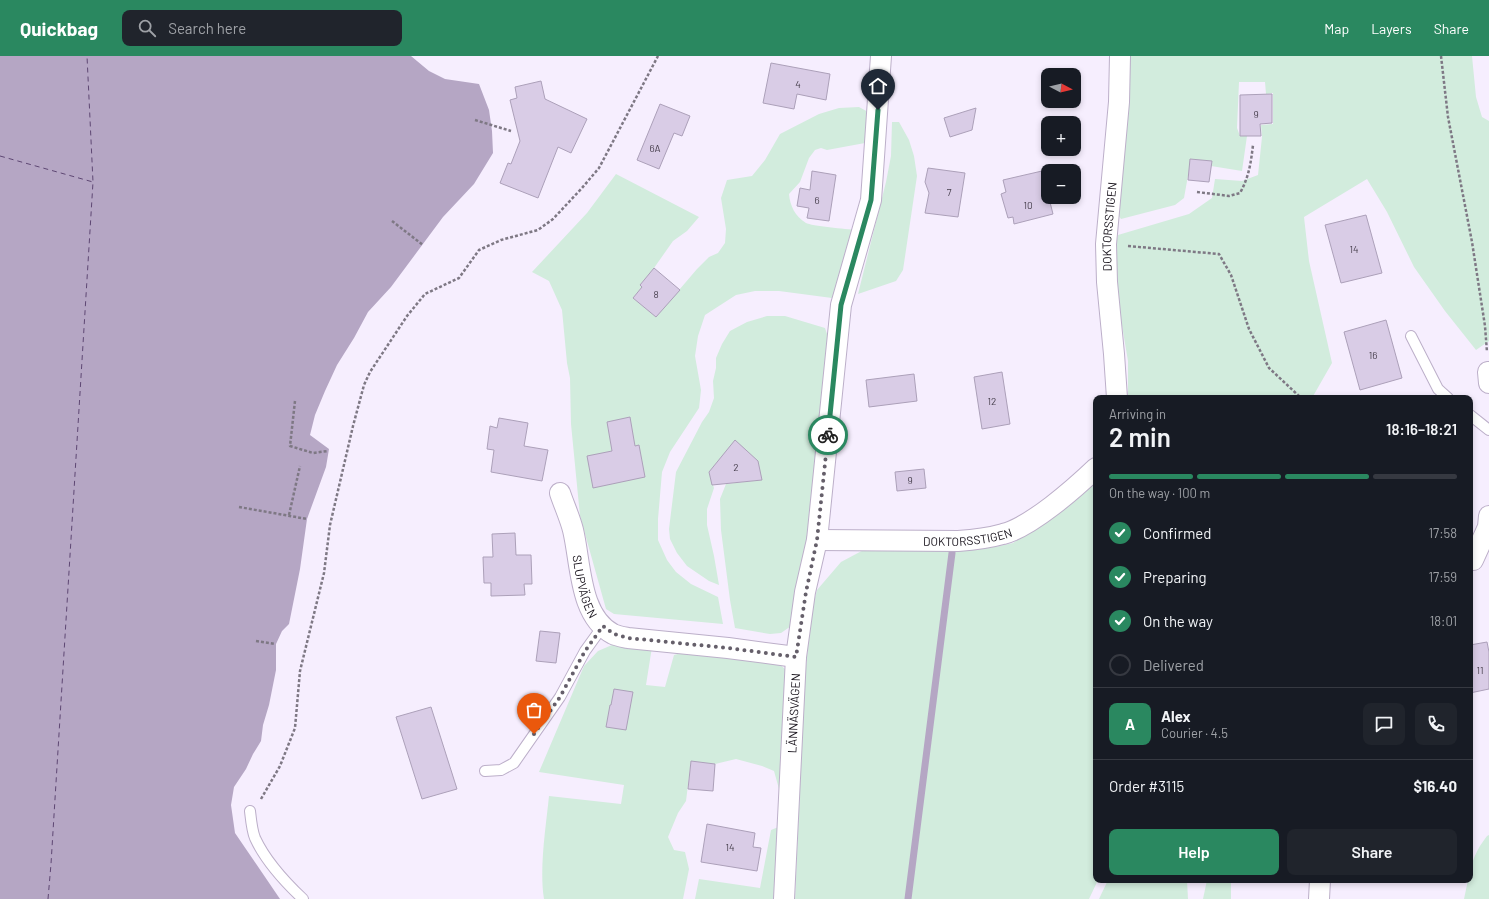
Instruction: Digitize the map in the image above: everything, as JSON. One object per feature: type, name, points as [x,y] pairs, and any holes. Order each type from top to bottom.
[{"type":"street","name":"LÄNNÄSVÄGEN","points":[[784,899],[796,657],[806,592],[817,540],[841,305],[871,200],[881,56]]},
{"type":"street","name":"DOKTORSSTIGEN","points":[[1117,395],[1107,282],[1106,244],[1119,102],[1120,56]]},
{"type":"street","name":"DOKTORSSTIGEN","points":[[817,540],[958,541],[976,540],[1005,534],[1022,526],[1037,516],[1093,471]]},
{"type":"street","name":"SLUPVÄGEN","points":[[560,493],[573,530],[586,597],[592,612],[603,626],[614,634],[628,638],[728,648],[796,657]]},
{"type":"street","points":[[1477,560],[1488,527],[1489,516]]},
{"type":"street","points":[[1319,899],[1320,883]]},
{"type":"lane","points":[[1411,336],[1438,389],[1445,395]]},
{"type":"lane","points":[[1473,417],[1489,430]]},
{"type":"lane","points":[[485,771],[501,770],[514,763],[560,697],[585,651],[603,626]]},
{"type":"lane","points":[[250,811],[255,838],[288,886],[303,899]]},
{"type":"path","points":[[250,811],[264,796],[280,766],[295,728],[300,671],[324,573],[330,525],[353,426],[364,385],[370,372],[407,316],[425,294],[459,278],[479,250],[501,240],[538,230],[553,219],[577,193],[599,168],[658,56]]},
{"type":"path","points":[[1441,56],[1448,117],[1463,188],[1485,326],[1489,378]]},
{"type":"path","points":[[475,120],[511,132]]},
{"type":"path","points":[[1197,192],[1229,196],[1240,193],[1246,183],[1250,170],[1253,145]]},
{"type":"path","points":[[392,221],[423,245]]},
{"type":"path","points":[[1106,244],[1219,254],[1231,275],[1249,329],[1269,368],[1298,395]]},
{"type":"path","points":[[295,401],[290,446],[313,453],[328,451]]},
{"type":"path","points":[[289,515],[300,466]]},
{"type":"path","points":[[239,507],[307,518]]},
{"type":"path","points":[[256,641],[276,644]]},
{"type":"green space","points":[[1130,56],[1472,56],[1476,97],[1482,117],[1489,121],[1489,341],[1476,350],[1445,311],[1414,267],[1387,212],[1367,179],[1304,217],[1309,261],[1332,363],[1314,395],[1128,395],[1128,361],[1119,308],[1114,255],[1118,235],[1189,214],[1212,198],[1215,179],[1242,181],[1258,175],[1262,137],[1261,125],[1273,124],[1273,93],[1266,94],[1265,82],[1239,82],[1237,128],[1240,136],[1247,136],[1242,171],[1211,166],[1211,161],[1191,159],[1184,198],[1175,205],[1121,219],[1117,213],[1127,130]]},
{"type":"green space","points":[[859,107],[870,113],[865,143],[827,150],[821,148],[815,150],[809,158],[800,182],[789,194],[794,210],[806,223],[856,230],[848,257],[832,298],[779,291],[755,291],[736,295],[705,315],[698,336],[695,356],[701,390],[699,408],[670,452],[662,472],[658,519],[658,540],[667,560],[676,572],[691,584],[718,597],[723,624],[614,614],[606,609],[580,516],[571,424],[570,378],[567,363],[562,310],[549,281],[532,272],[587,213],[616,174],[699,217],[687,231],[673,241],[640,285],[642,287],[633,298],[656,317],[697,269],[709,257],[718,253],[725,243],[726,229],[721,198],[727,180],[752,176],[765,160],[780,134],[819,114],[839,108]]},
{"type":"green space","points":[[892,122],[899,122],[909,140],[914,156],[917,176],[903,270],[896,281],[858,294],[886,182],[891,156]]},
{"type":"green space","points":[[767,316],[785,316],[825,328],[828,337],[816,513],[794,624],[781,633],[770,634],[735,628],[721,530],[720,499],[726,484],[761,480],[735,441],[709,472],[714,488],[707,509],[707,525],[719,585],[709,581],[687,566],[677,553],[670,539],[669,529],[676,472],[702,422],[709,412],[714,398],[713,381],[716,368],[716,358],[722,344],[730,331],[747,322]]},
{"type":"green space","points":[[1093,482],[1093,883],[1097,883],[1089,899],[795,899],[805,676],[812,609],[817,590],[841,562],[871,546],[973,548],[995,547],[1013,543],[1071,501]]},
{"type":"green space","points":[[612,645],[652,647],[646,685],[665,687],[674,655],[689,651],[775,660],[786,670],[783,789],[779,789],[774,771],[762,766],[736,759],[715,764],[691,761],[686,801],[678,813],[668,837],[674,850],[685,852],[689,869],[683,899],[544,899],[542,874],[549,796],[621,804],[624,785],[539,772],[584,666],[598,651]]},
{"type":"green space","points":[[781,826],[775,899],[695,899],[699,879],[760,888],[771,830]]},
{"type":"green space","points":[[1489,835],[1489,899],[1464,899],[1467,883],[1473,883],[1473,862],[1475,856]]},
{"type":"green space","points":[[1107,883],[1187,883],[1188,899],[1099,899]]},
{"type":"green space","points":[[1206,883],[1231,883],[1231,899],[1203,899]]},
{"type":"shaded area","points":[[0,56],[411,56],[429,71],[445,79],[479,84],[489,110],[493,153],[474,184],[443,217],[391,287],[368,312],[337,365],[315,415],[310,435],[329,449],[326,467],[307,519],[300,569],[289,624],[282,631],[276,644],[276,670],[269,705],[263,725],[261,741],[246,769],[234,787],[231,805],[235,833],[280,899],[0,899]]},
{"type":"building","points":[[771,63],[830,74],[826,100],[797,94],[794,109],[763,103]]},
{"type":"building","points":[[541,81],[545,99],[587,119],[571,153],[558,147],[538,198],[500,183],[508,163],[511,164],[520,141],[510,100],[517,98],[515,87]]},
{"type":"building","points":[[1272,94],[1272,123],[1260,124],[1261,136],[1240,136],[1240,95]]},
{"type":"building","points":[[660,104],[690,116],[682,136],[674,133],[659,169],[637,160]]},
{"type":"building","points":[[976,108],[972,130],[950,137],[944,118]]},
{"type":"building","points":[[1190,159],[1212,161],[1209,182],[1188,180]]},
{"type":"building","points":[[928,168],[965,173],[958,217],[925,213],[929,193],[925,182]]},
{"type":"building","points":[[812,171],[836,175],[829,221],[807,218],[809,208],[797,206],[800,188],[810,190]]},
{"type":"building","points":[[1041,171],[1041,204],[1050,204],[1053,214],[1014,224],[1013,217],[1008,218],[1001,194],[1006,192],[1003,180]]},
{"type":"building","points":[[1366,215],[1382,273],[1341,283],[1325,225]]},
{"type":"building","points":[[654,268],[680,290],[656,317],[633,298],[642,287],[640,285]]},
{"type":"building","points":[[1386,320],[1402,378],[1360,390],[1344,332]]},
{"type":"building","points":[[1002,372],[1010,424],[982,429],[974,377]]},
{"type":"building","points":[[914,374],[917,401],[869,407],[866,380]]},
{"type":"building","points":[[630,417],[635,446],[639,445],[645,477],[593,488],[587,456],[612,451],[607,422]]},
{"type":"building","points":[[499,418],[528,423],[524,446],[548,450],[542,481],[491,472],[494,450],[487,449],[490,426],[497,428]]},
{"type":"building","points":[[735,440],[758,461],[762,480],[712,485],[709,472]]},
{"type":"building","points":[[924,469],[926,488],[897,491],[895,472]]},
{"type":"building","points":[[515,533],[516,555],[531,555],[532,584],[524,584],[525,595],[491,596],[491,583],[484,583],[483,557],[493,557],[492,534]]},
{"type":"building","points":[[540,631],[560,633],[556,663],[536,661]]},
{"type":"building","points":[[1487,642],[1489,652],[1489,689],[1473,692],[1473,644]]},
{"type":"building","points":[[614,689],[633,692],[626,730],[606,727]]},
{"type":"building","points":[[431,707],[457,789],[422,799],[396,717]]},
{"type":"building","points":[[691,761],[715,764],[713,791],[688,789]]},
{"type":"building","points":[[707,824],[755,833],[753,847],[761,848],[757,871],[701,862]]},
{"type":"waterway","points":[[908,899],[952,553]]},
{"type":"ferry route","points":[[48,899],[93,182],[87,56]]},
{"type":"ferry route","points":[[0,156],[93,182]]},
{"type":"way so far","points":[[534,734],[560,697],[585,651],[603,626],[614,634],[628,638],[728,648],[796,657],[800,622],[817,540],[828,435]]},
{"type":"route","points":[[828,435],[841,305],[871,200],[878,110]]}]
